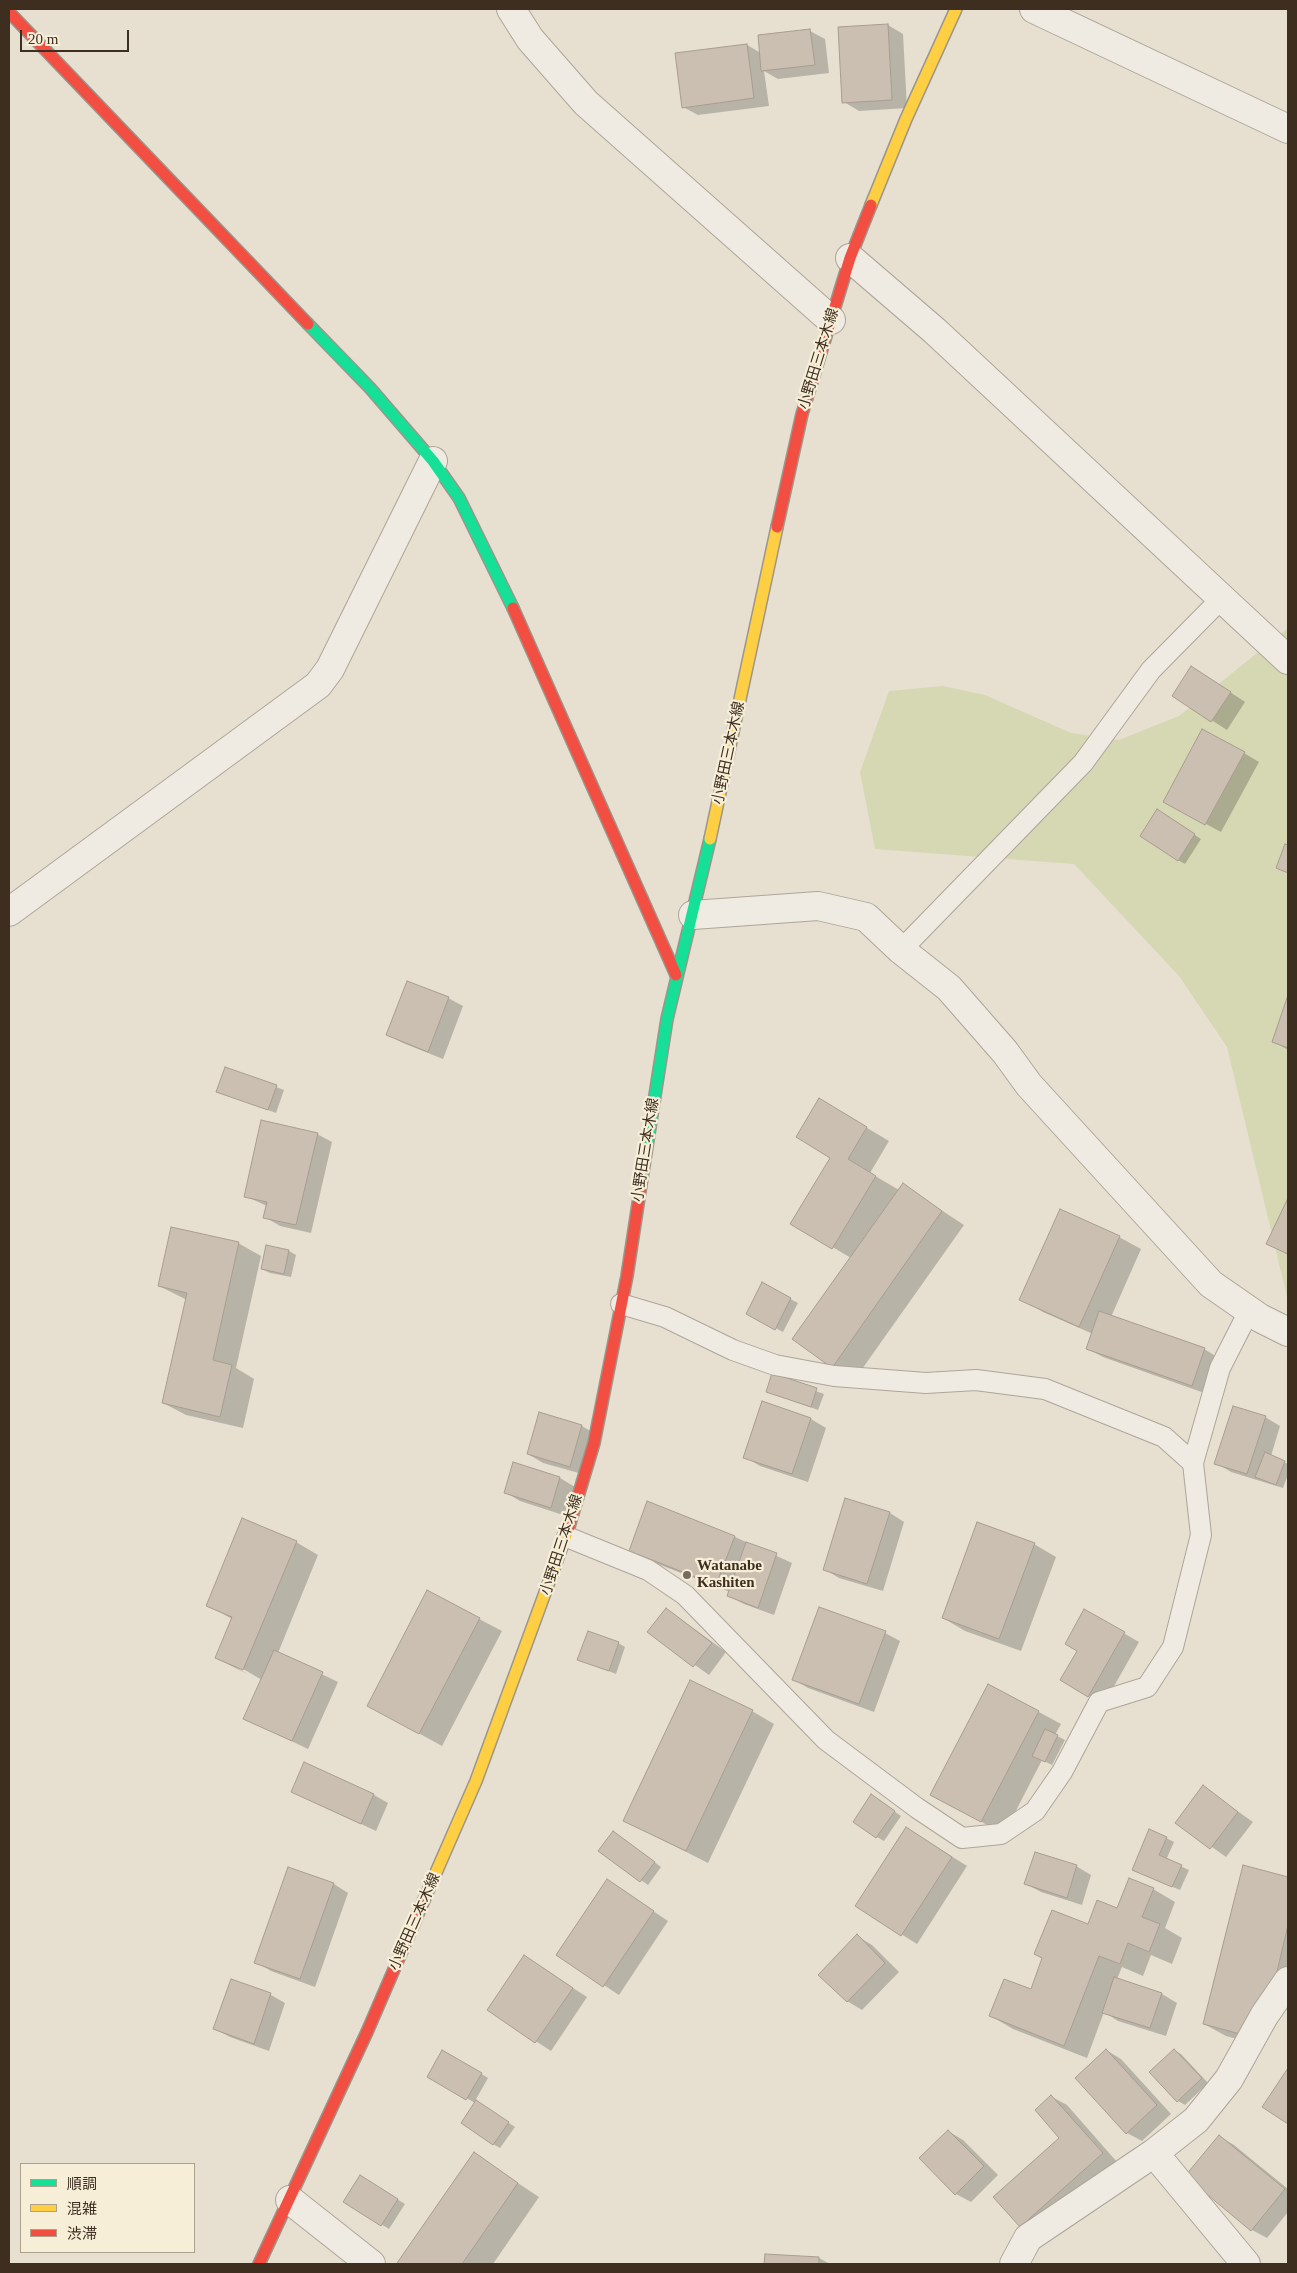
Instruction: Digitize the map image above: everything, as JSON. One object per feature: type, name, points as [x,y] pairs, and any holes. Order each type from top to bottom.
[{"type":"main road","name":"小野田三本木線","points":[[259,2264],[290,2200],[476,1782],[567,1537],[594,1443],[621,1304],[667,1019],[676,975],[693,915],[802,414],[850,258],[906,119],[956,9]]},
{"type":"main road","points":[[9,12],[370,388],[433,461],[459,498],[497,572],[676,975]]},
{"type":"street","points":[[511,9],[530,39],[586,103],[831,320]]},
{"type":"street","points":[[1034,9],[1288,130]]},
{"type":"street","points":[[850,258],[935,331],[1288,660]]},
{"type":"street","points":[[9,912],[318,685],[330,669],[433,461]]},
{"type":"street","points":[[693,915],[818,906],[866,917],[901,950],[949,988],[1005,1052],[1029,1085],[1212,1284],[1249,1311],[1288,1332]]},
{"type":"street","points":[[1014,2264],[1028,2238],[1154,2153],[1196,2120],[1230,2078],[1264,2016],[1288,1981]]},
{"type":"street","points":[[1154,2153],[1246,2264]]},
{"type":"street","points":[[290,2200],[372,2264]]},
{"type":"lane","points":[[901,950],[1083,763],[1151,670],[1222,598]]},
{"type":"lane","points":[[621,1304],[665,1317],[733,1350],[775,1365],[834,1376],[926,1383],[976,1380],[1045,1389],[1164,1437],[1193,1462]]},
{"type":"lane","points":[[567,1537],[648,1570],[685,1596],[826,1740],[917,1808],[962,1838],[1000,1834],[1034,1811],[1062,1772],[1099,1702],[1147,1687],[1173,1647],[1201,1535],[1193,1462],[1220,1368],[1249,1311]]},
{"type":"green space","points":[[1288,628],[1288,1301],[1227,1047],[1179,976],[1074,864],[875,849],[860,772],[889,691],[943,686],[985,695],[1071,733],[1119,740],[1179,716]]},
{"type":"building","points":[[888,24],[892,100],[842,103],[838,27]]},
{"type":"building","points":[[810,29],[815,65],[761,71],[758,35]]},
{"type":"building","points":[[747,44],[754,98],[682,108],[675,53]]},
{"type":"building","points":[[1191,666],[1231,692],[1211,722],[1172,696]]},
{"type":"building","points":[[1202,729],[1245,752],[1205,825],[1163,802]]},
{"type":"building","points":[[1157,809],[1195,834],[1178,861],[1140,836]]},
{"type":"building","points":[[1285,844],[1288,845],[1288,873],[1276,868]]},
{"type":"building","points":[[407,981],[449,997],[428,1052],[386,1035]]},
{"type":"building","points":[[1288,995],[1288,1048],[1272,1042]]},
{"type":"building","points":[[225,1067],[277,1085],[268,1110],[216,1092]]},
{"type":"building","points":[[819,1098],[867,1127],[848,1159],[876,1176],[832,1249],[790,1224],[830,1158],[796,1137]]},
{"type":"building","points":[[261,1120],[318,1133],[296,1225],[263,1218],[267,1202],[244,1197]]},
{"type":"building","points":[[903,1183],[942,1211],[832,1368],[792,1339]]},
{"type":"building","points":[[1288,1198],[1288,1254],[1266,1244]]},
{"type":"building","points":[[1060,1209],[1120,1236],[1079,1327],[1019,1300]]},
{"type":"building","points":[[171,1227],[239,1242],[213,1360],[232,1365],[220,1417],[162,1403],[187,1293],[158,1286]]},
{"type":"building","points":[[266,1245],[289,1250],[284,1274],[261,1269]]},
{"type":"building","points":[[762,1282],[791,1298],[775,1330],[746,1314]]},
{"type":"building","points":[[1099,1311],[1205,1348],[1192,1386],[1086,1349]]},
{"type":"building","points":[[772,1373],[817,1388],[811,1407],[766,1392]]},
{"type":"building","points":[[762,1401],[811,1418],[792,1474],[743,1458]]},
{"type":"building","points":[[1233,1406],[1266,1416],[1247,1474],[1214,1464]]},
{"type":"building","points":[[539,1412],[582,1425],[570,1467],[527,1454]]},
{"type":"building","points":[[1265,1452],[1285,1461],[1276,1485],[1255,1477]]},
{"type":"building","points":[[513,1462],[560,1477],[551,1508],[504,1493]]},
{"type":"building","points":[[845,1498],[890,1512],[867,1584],[823,1570]]},
{"type":"building","points":[[647,1501],[735,1536],[716,1585],[629,1551]]},
{"type":"building","points":[[242,1518],[297,1541],[243,1670],[215,1658],[232,1617],[206,1606]]},
{"type":"building","points":[[977,1522],[1035,1543],[999,1639],[942,1618]]},
{"type":"building","points":[[746,1542],[777,1553],[758,1608],[727,1596]]},
{"type":"building","points":[[427,1590],[480,1618],[419,1734],[367,1706]]},
{"type":"building","points":[[819,1607],[886,1631],[859,1704],[792,1680]]},
{"type":"building","points":[[666,1608],[712,1643],[693,1667],[647,1632]]},
{"type":"building","points":[[1084,1609],[1125,1632],[1088,1697],[1060,1680],[1077,1651],[1065,1644]]},
{"type":"building","points":[[588,1631],[619,1642],[609,1671],[577,1660]]},
{"type":"building","points":[[274,1650],[323,1672],[292,1741],[243,1719]]},
{"type":"building","points":[[690,1680],[753,1710],[686,1851],[623,1821]]},
{"type":"building","points":[[988,1684],[1039,1711],[981,1822],[930,1795]]},
{"type":"building","points":[[1045,1729],[1058,1735],[1045,1762],[1032,1756]]},
{"type":"building","points":[[304,1762],[374,1794],[361,1824],[291,1792]]},
{"type":"building","points":[[1203,1785],[1238,1812],[1210,1849],[1175,1823]]},
{"type":"building","points":[[871,1794],[895,1811],[876,1838],[853,1822]]},
{"type":"building","points":[[906,1827],[952,1857],[901,1936],[855,1906]]},
{"type":"building","points":[[1149,1829],[1167,1837],[1159,1855],[1182,1865],[1172,1887],[1132,1870]]},
{"type":"building","points":[[613,1831],[655,1862],[640,1882],[598,1851]]},
{"type":"building","points":[[1035,1852],[1077,1865],[1067,1898],[1024,1884]]},
{"type":"building","points":[[1243,1865],[1288,1877],[1288,1925],[1275,1980],[1240,2034],[1203,2024]]},
{"type":"building","points":[[288,1867],[334,1883],[300,1979],[254,1963]]},
{"type":"building","points":[[1129,1878],[1154,1888],[1142,1917],[1160,1924],[1149,1952],[1128,1943],[1120,1964],[1099,1956],[1064,2046],[989,2016],[1004,1979],[1031,1989],[1042,1958],[1034,1954],[1052,1910],[1088,1924],[1097,1900],[1117,1908]]},
{"type":"building","points":[[607,1879],[654,1911],[603,1987],[556,1955]]},
{"type":"building","points":[[857,1934],[885,1963],[847,2002],[818,1975]]},
{"type":"building","points":[[524,1955],[573,1988],[535,2043],[487,2010]]},
{"type":"building","points":[[1114,1977],[1162,1993],[1150,2028],[1102,2013]]},
{"type":"building","points":[[231,1979],[271,1993],[254,2044],[213,2029]]},
{"type":"building","points":[[1106,2049],[1157,2105],[1126,2134],[1075,2078]]},
{"type":"building","points":[[1174,2049],[1202,2078],[1177,2102],[1149,2072]]},
{"type":"building","points":[[442,2050],[482,2073],[466,2100],[427,2077]]},
{"type":"building","points":[[1288,2068],[1288,2124],[1262,2107]]},
{"type":"building","points":[[1051,2095],[1103,2153],[1020,2227],[993,2197],[1059,2138],[1035,2110]]},
{"type":"building","points":[[476,2100],[509,2122],[493,2145],[461,2123]]},
{"type":"building","points":[[948,2130],[984,2166],[955,2195],[919,2158]]},
{"type":"building","points":[[1219,2135],[1285,2189],[1251,2231],[1185,2176]]},
{"type":"building","points":[[474,2152],[518,2183],[462,2264],[397,2263]]},
{"type":"building","points":[[360,2175],[398,2199],[381,2226],[343,2202]]},
{"type":"building","points":[[765,2254],[819,2257],[819,2264],[764,2264]]},
{"type":"traffic: fast","points":[[308,324],[370,388],[433,461],[459,498],[513,608]]},
{"type":"traffic: fast","points":[[642,1178],[667,1019],[710,839]]},
{"type":"traffic: slow","points":[[871,205],[906,119],[956,9]]},
{"type":"traffic: slow","points":[[710,839],[777,527]]},
{"type":"traffic: slow","points":[[424,1900],[476,1781],[568,1530]]},
{"type":"traffic: jam","points":[[9,12],[308,324]]},
{"type":"traffic: jam","points":[[777,527],[802,414],[850,258],[871,205]]},
{"type":"traffic: jam","points":[[513,608],[676,975]]},
{"type":"traffic: jam","points":[[568,1530],[594,1443],[627,1276],[642,1178]]},
{"type":"traffic: jam","points":[[259,2264],[367,2032],[424,1900]]},
{"type":"place","name":"Watanabe Kashiten","points":[[687,1575]]}]
